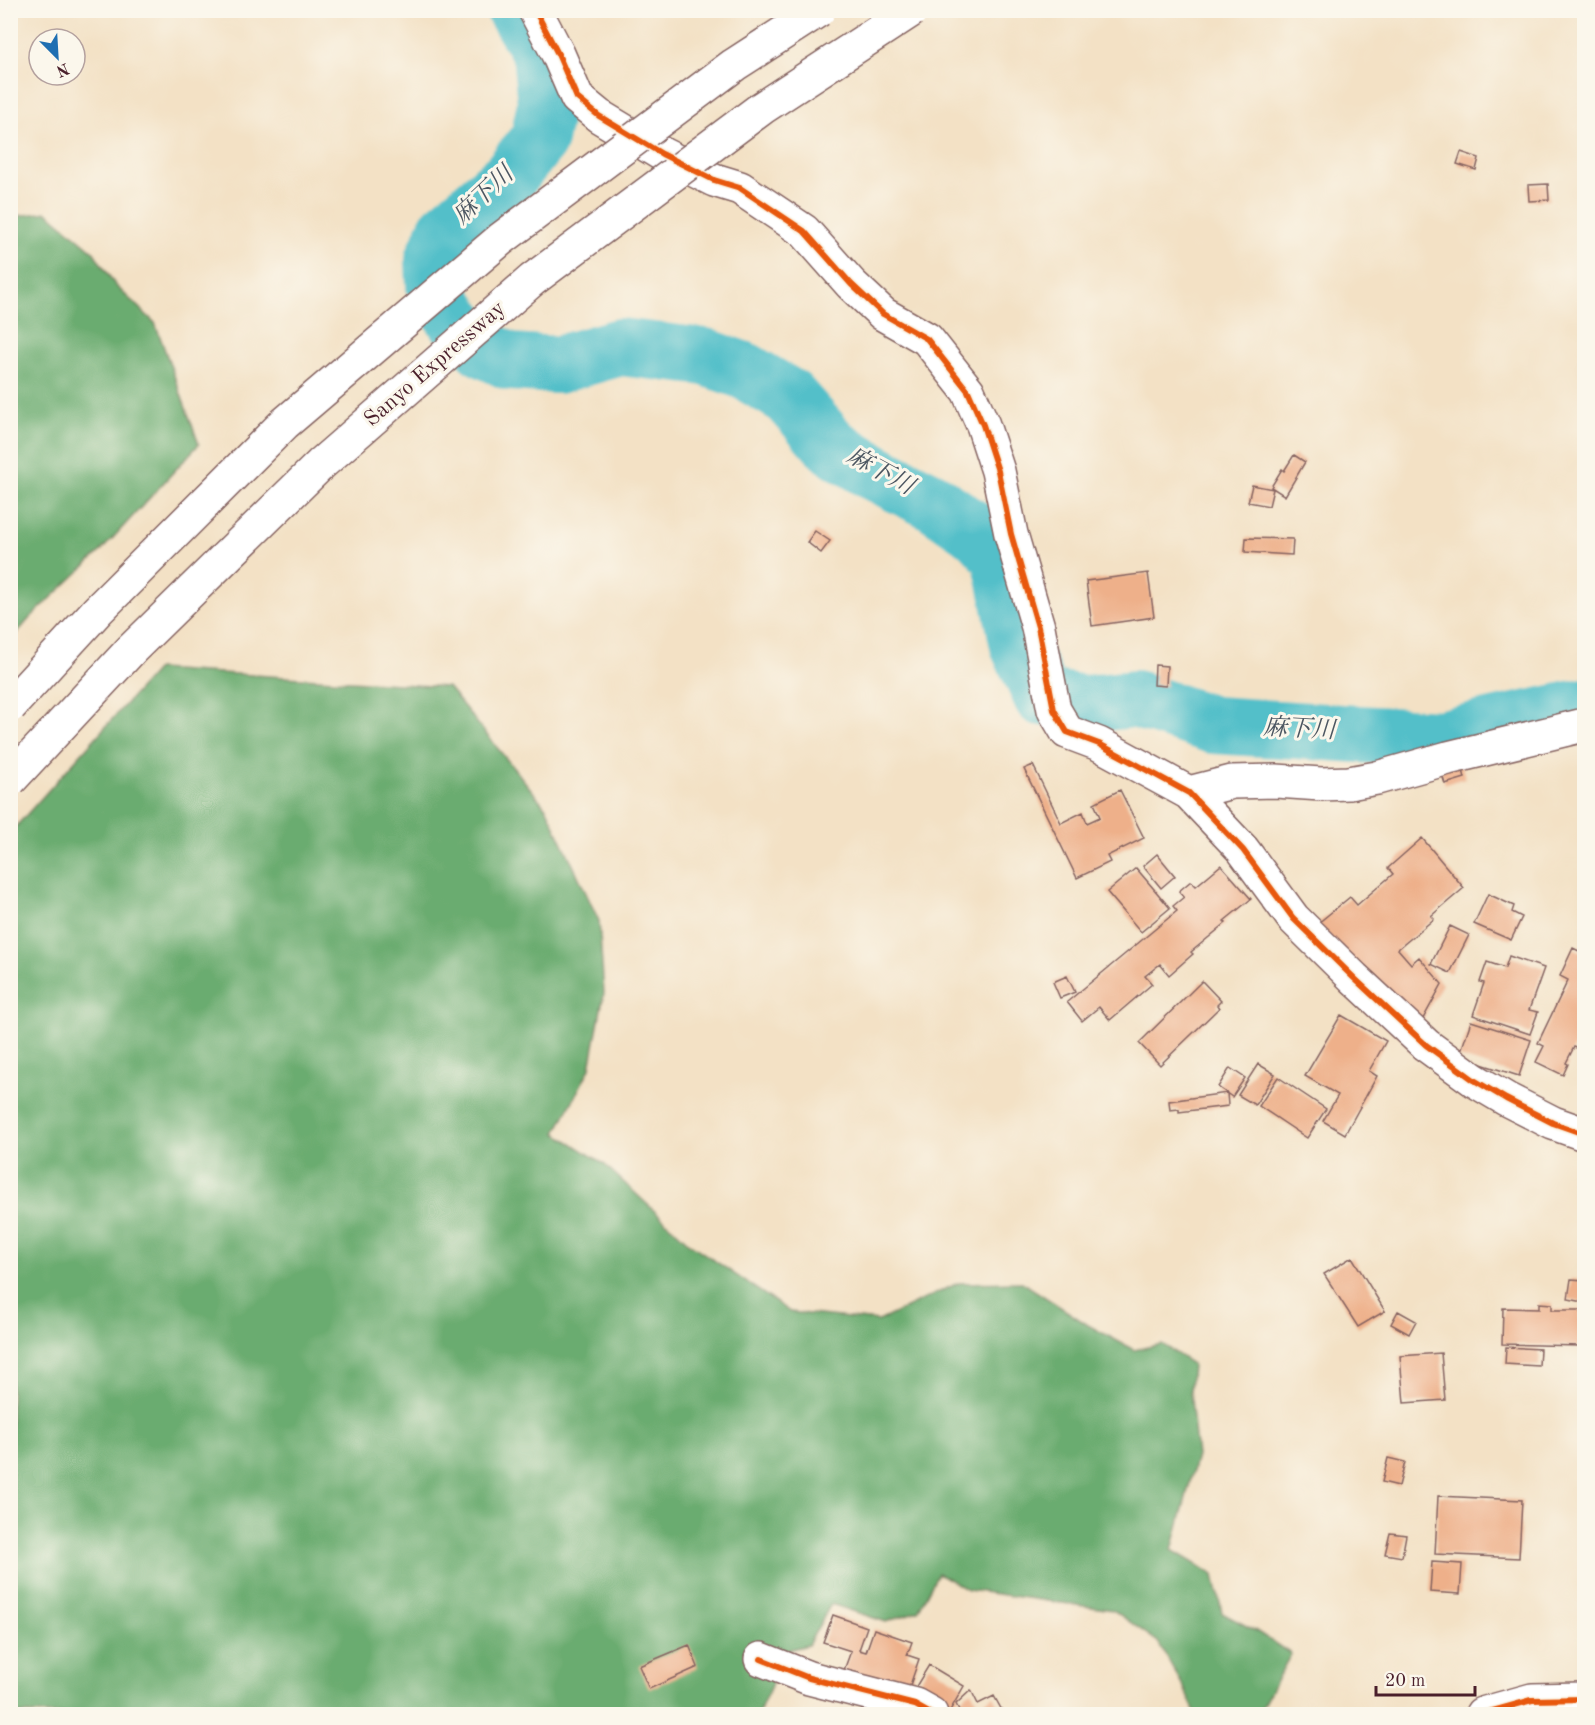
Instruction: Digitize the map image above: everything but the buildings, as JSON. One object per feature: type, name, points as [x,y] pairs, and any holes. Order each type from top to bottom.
[{"type":"main road","points":[[535,10],[558,54],[577,98],[599,116],[662,154],[714,180],[740,188],[804,231],[851,284],[883,314],[927,339],[968,391],[983,425],[998,471],[1011,534],[1038,627],[1054,710],[1067,732],[1099,744],[1189,793],[1243,850],[1293,918],[1426,1045],[1474,1080],[1506,1099],[1553,1123],[1584,1134]]},
{"type":"main road","points":[[10,706],[98,610],[293,416],[501,239],[734,66],[819,10]]},
{"type":"main road","name":"Sanyo Expressway","points":[[10,780],[132,649],[321,464],[532,280],[762,108],[912,10]]},
{"type":"main road","points":[[1189,793],[1232,782],[1349,783],[1584,725]]},
{"type":"main road","points":[[761,1659],[809,1678],[915,1704],[931,1714]]},
{"type":"main road","points":[[1482,1714],[1532,1700],[1584,1699]]},
{"type":"green space","points":[[47,212],[93,251],[115,285],[155,323],[199,444],[101,551],[30,618],[11,640],[11,217]]},
{"type":"green space","points":[[157,669],[448,687],[547,809],[599,921],[604,993],[590,1068],[556,1133],[603,1163],[689,1243],[790,1312],[879,1321],[958,1283],[1022,1282],[1088,1325],[1134,1350],[1162,1344],[1192,1364],[1190,1390],[1197,1456],[1172,1550],[1214,1575],[1222,1613],[1256,1631],[1291,1654],[1258,1714],[1196,1714],[1158,1642],[1113,1610],[968,1590],[938,1573],[918,1611],[886,1622],[831,1604],[808,1645],[783,1651],[758,1714],[11,1714],[11,832]]},
{"type":"waterway","name":"麻下川","points":[[515,10],[541,53],[546,104],[539,139],[509,177],[446,231],[434,259],[435,286],[454,318],[482,348],[511,362],[557,365],[620,347],[705,357],[745,371],[789,397],[832,446],[874,472],[932,501],[979,533],[1001,557],[1019,646],[1042,697],[1085,704],[1135,699],[1213,725],[1439,739],[1584,707]]},
{"type":"cycle path","points":[[535,10],[558,54],[577,98],[599,116],[662,154],[714,180],[740,188],[804,231],[851,284],[883,314],[927,339],[968,391],[983,425],[998,471],[1011,534],[1038,627],[1054,710],[1067,732],[1099,744],[1189,793],[1243,850],[1293,918],[1426,1045],[1474,1080],[1506,1099],[1553,1123],[1584,1134]]},
{"type":"cycle path","points":[[761,1659],[809,1678],[915,1705],[931,1714]]},
{"type":"cycle path","points":[[1482,1714],[1532,1700],[1584,1699]]}]
